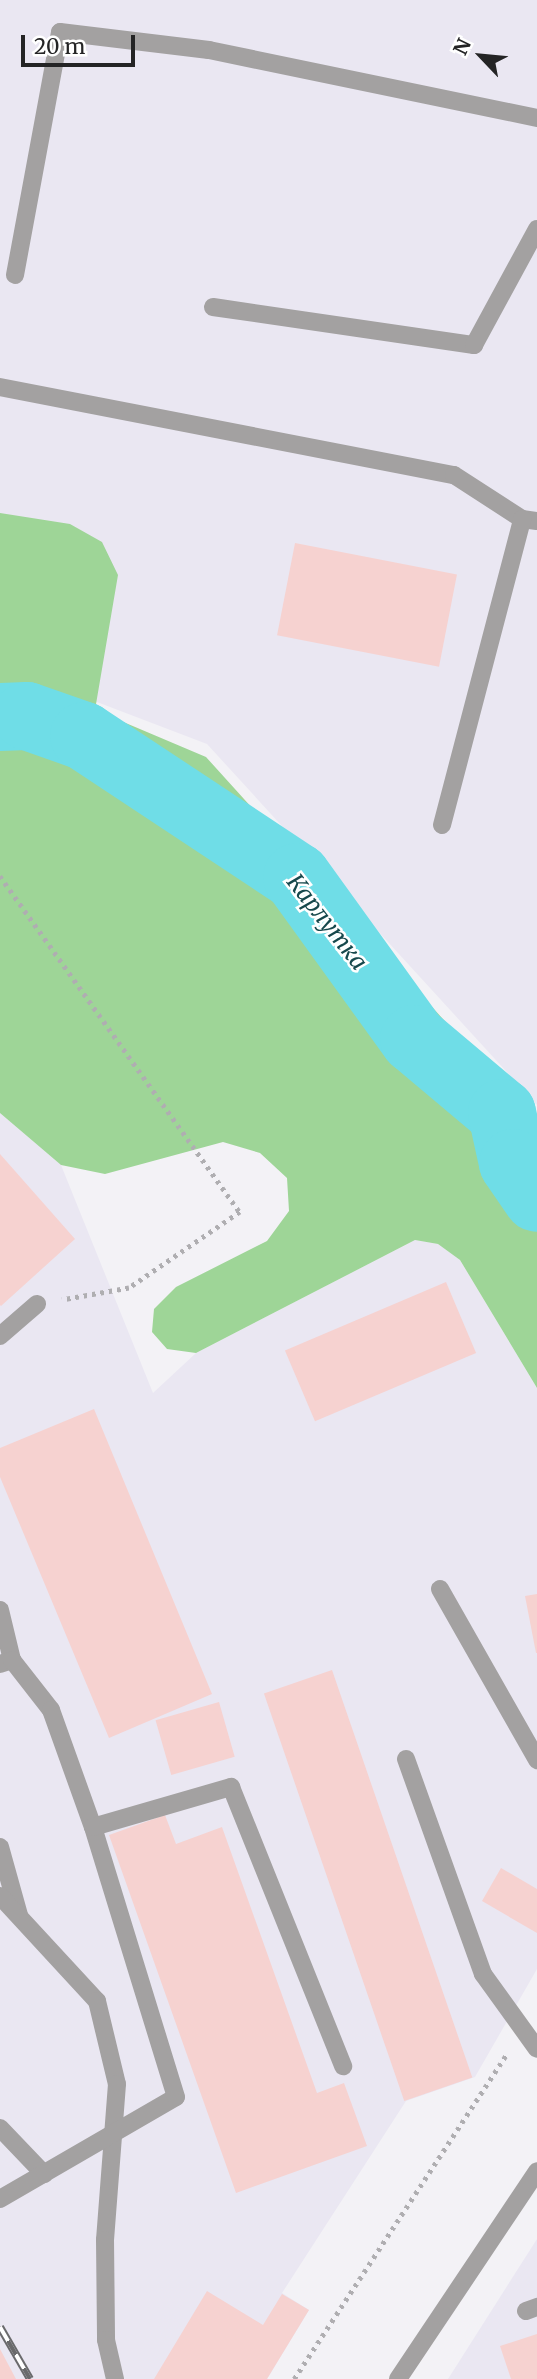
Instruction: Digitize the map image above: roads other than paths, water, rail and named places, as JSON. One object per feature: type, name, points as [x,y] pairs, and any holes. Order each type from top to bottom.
[{"type":"street","points":[[15,275],[60,32],[209,50],[537,118]]},
{"type":"street","points":[[213,307],[474,345],[537,229]]},
{"type":"street","points":[[0,387],[454,475],[530,520],[442,825]]},
{"type":"street","points":[[0,1336],[37,1304]]},
{"type":"street","points":[[440,1589],[537,1760]]},
{"type":"street","points":[[0,1610],[6,1662],[51,1710],[93,1827],[176,2097],[115,2135],[0,2199]]},
{"type":"street","points":[[407,1759],[482,1974],[537,2049]]},
{"type":"street","points":[[93,1827],[231,1787],[343,2066]]},
{"type":"street","points":[[0,1847],[20,1917]]},
{"type":"street","points":[[0,1896],[97,2001],[117,2084],[105,2240],[106,2340],[115,2379]]},
{"type":"street","points":[[0,2128],[44,2174]]},
{"type":"street","points":[[398,2379],[537,2171]]},
{"type":"waterway","name":"Карлутка","points":[[0,717],[27,716],[84,736],[297,877],[414,1039],[502,1113],[513,1163],[537,1198]]},
{"type":"railway","points":[[0,2327],[30,2379]]}]
